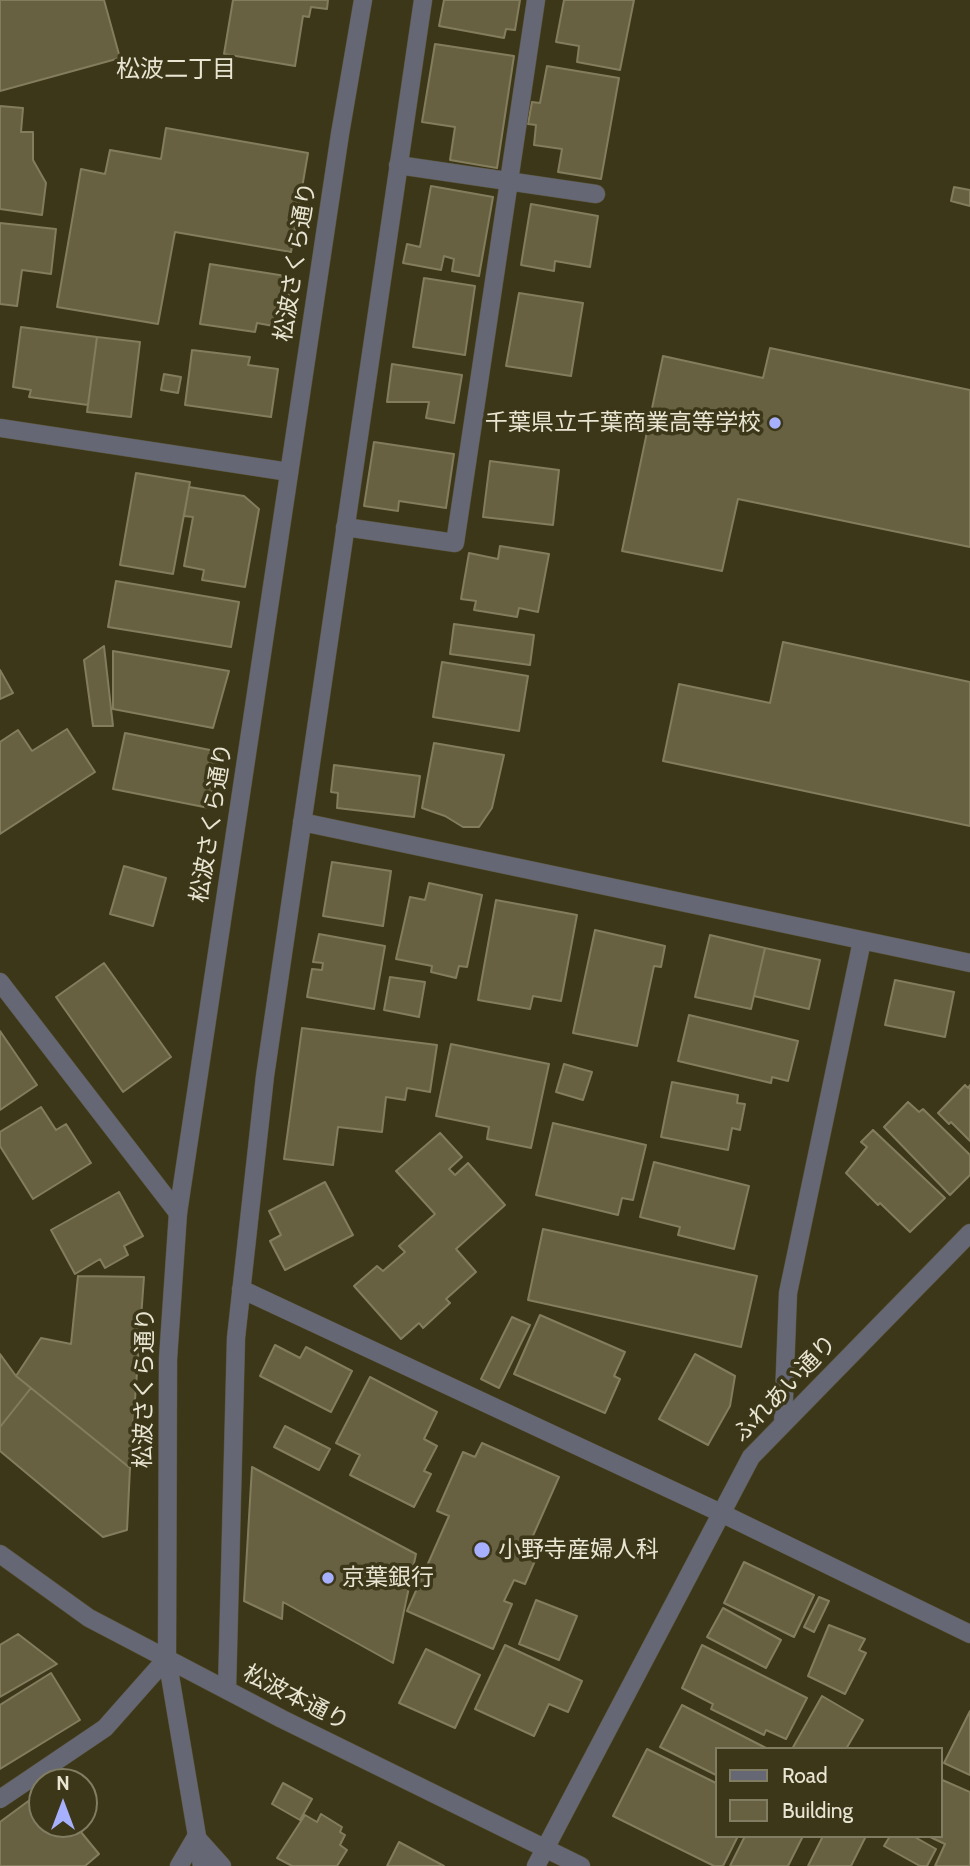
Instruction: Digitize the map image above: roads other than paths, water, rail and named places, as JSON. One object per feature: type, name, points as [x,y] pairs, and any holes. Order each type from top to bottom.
[{"type":"street","name":"松波さくら通り","points":[[202,1866],[167,1658],[167,1359],[178,1213],[340,134],[363,0]]},
{"type":"street","points":[[227,1690],[236,1338],[240,1290],[265,1076],[422,0]]},
{"type":"street","points":[[345,527],[455,543],[536,0]]},
{"type":"street","points":[[398,165],[596,194]]},
{"type":"street","points":[[0,428],[289,472]]},
{"type":"street","points":[[302,822],[970,963]]},
{"type":"street","points":[[783,1424],[788,1293],[862,941]]},
{"type":"street","points":[[0,982],[178,1213]]},
{"type":"street","name":"ふれあい通り","points":[[536,1866],[751,1457],[970,1233]]},
{"type":"street","points":[[240,1290],[721,1513],[970,1634]]},
{"type":"street","name":"松波本通り","points":[[0,1554],[89,1618],[227,1690],[581,1866]]},
{"type":"street","points":[[0,1799],[105,1728],[167,1658]]},
{"type":"street","points":[[179,1866],[196,1837],[222,1866]]},
{"type":"place","name":"千葉県立千葉商業高等学校","points":[[775,423]]},
{"type":"place","name":"小野寺産婦人科","points":[[482,1550]]},
{"type":"place","name":"京葉銀行","points":[[328,1578]]},
{"type":"district","name":"松波二丁目","points":[[176,70]]}]
